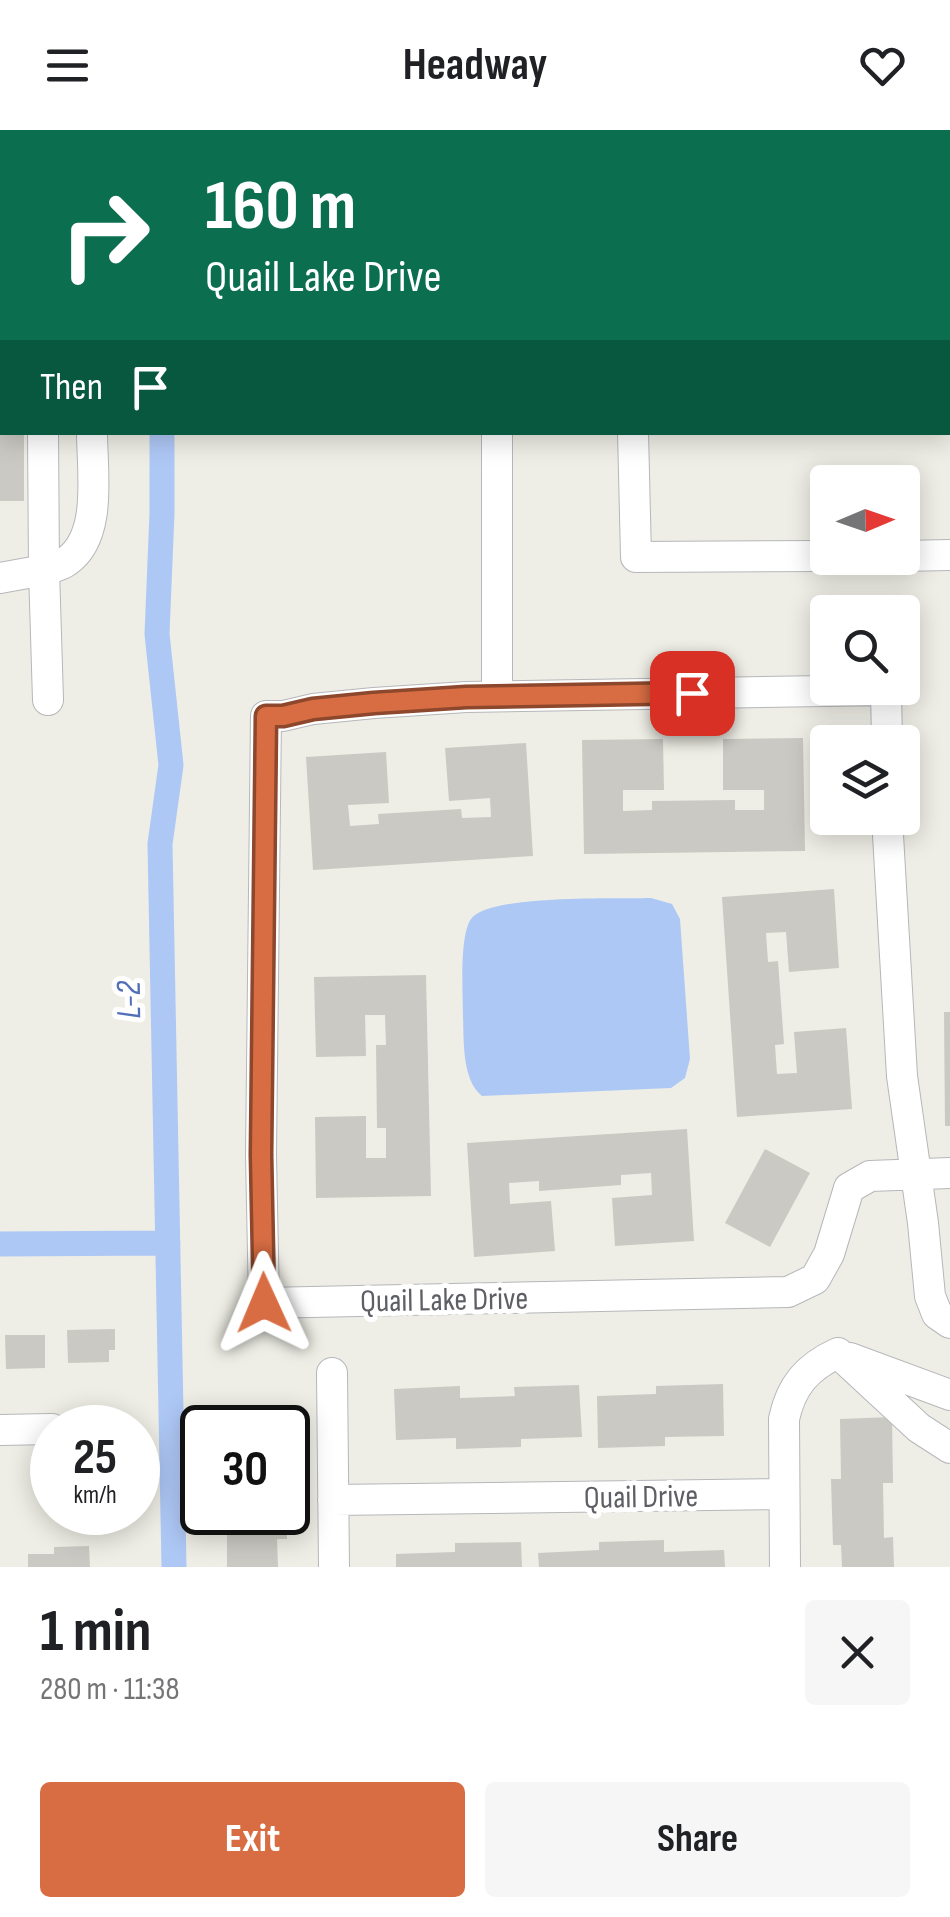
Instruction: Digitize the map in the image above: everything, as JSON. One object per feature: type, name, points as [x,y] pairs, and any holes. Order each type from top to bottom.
[{"type":"street","points":[[43,435],[48,700]]},
{"type":"street","points":[[0,578],[44,570],[66,562],[78,550],[92,525],[92,435]]},
{"type":"street","points":[[497,435],[497,696]]},
{"type":"street","points":[[633,435],[636,558],[810,556]]},
{"type":"street","points":[[920,556],[950,555]]},
{"type":"street","name":"Quail Lake Drive","points":[[887,725],[886,690],[497,696],[374,703],[266,716],[261,1155],[264,1303],[788,1292],[814,1279],[829,1254],[849,1188],[870,1176],[915,1174]]},
{"type":"street","points":[[889,835],[902,1076],[930,1296],[937,1314],[950,1323]]},
{"type":"street","points":[[915,1174],[950,1173]]},
{"type":"street","points":[[784,1567],[784,1419],[787,1402],[807,1372],[821,1360],[838,1354],[950,1395]]},
{"type":"street","points":[[838,1354],[919,1428],[946,1447]]},
{"type":"street","points":[[332,1373],[334,1567]]},
{"type":"street","points":[[946,1447],[944,1419],[950,1409]]},
{"type":"street","points":[[0,1430],[30,1429]]},
{"type":"street","name":"Quail Drive","points":[[333,1500],[784,1494]]},
{"type":"water","points":[[651,898],[672,904],[680,919],[690,1059],[685,1078],[671,1088],[482,1096],[467,1071],[464,1049],[463,952],[471,919],[482,911],[527,902]]},
{"type":"building","points":[[0,435],[24,435],[24,501],[0,501]]},
{"type":"building","points":[[803,738],[805,851],[584,854],[582,740],[663,739],[664,790],[623,790],[623,811],[652,810],[652,801],[735,800],[735,810],[764,810],[764,790],[723,790],[723,739]]},
{"type":"building","points":[[526,743],[533,856],[313,870],[306,757],[386,752],[389,803],[348,805],[350,826],[379,824],[378,814],[461,809],[462,818],[491,817],[490,798],[449,801],[445,748]]},
{"type":"building","points":[[834,889],[839,968],[789,972],[786,932],[766,933],[768,962],[778,961],[784,1044],[775,1045],[777,1074],[797,1073],[794,1032],[846,1028],[852,1109],[737,1117],[722,897]]},
{"type":"building","points":[[426,975],[431,1196],[316,1198],[315,1117],[366,1116],[366,1158],[386,1158],[386,1128],[377,1128],[376,1045],[386,1045],[385,1015],[365,1015],[366,1056],[316,1057],[314,977]]},
{"type":"building","points":[[944,1012],[950,1012],[950,1126],[945,1126]]},
{"type":"building","points":[[687,1129],[694,1241],[615,1246],[612,1198],[652,1195],[651,1173],[621,1175],[621,1185],[539,1191],[539,1181],[509,1183],[510,1204],[551,1201],[555,1251],[474,1257],[467,1143]]},
{"type":"building","points":[[765,1149],[810,1173],[770,1247],[725,1223]]},
{"type":"building","points":[[115,1329],[115,1350],[109,1350],[109,1362],[68,1363],[67,1330]]},
{"type":"building","points":[[5,1335],[45,1335],[45,1368],[6,1369]]},
{"type":"building","points":[[723,1384],[724,1436],[665,1437],[665,1446],[598,1448],[597,1396],[656,1394],[656,1386]]},
{"type":"building","points":[[579,1385],[582,1437],[521,1439],[521,1447],[456,1449],[456,1438],[396,1440],[394,1389],[460,1386],[460,1398],[515,1396],[514,1387]]},
{"type":"building","points":[[892,1417],[893,1483],[883,1483],[884,1538],[893,1537],[894,1567],[842,1567],[841,1545],[833,1545],[831,1479],[841,1479],[840,1419]]},
{"type":"building","points":[[227,1535],[287,1535],[287,1539],[277,1539],[278,1567],[227,1567]]},
{"type":"building","points":[[664,1540],[664,1552],[724,1550],[725,1567],[539,1567],[538,1553],[599,1550],[599,1542]]},
{"type":"building","points":[[521,1542],[522,1567],[396,1567],[396,1554],[455,1552],[455,1543]]},
{"type":"building","points":[[89,1546],[90,1567],[28,1567],[28,1554],[54,1554],[54,1547]]},
{"type":"waterway","name":"L-2","points":[[162,435],[157,634],[171,765],[160,844],[174,1567]]},
{"type":"waterway","points":[[0,1244],[168,1243]]},
{"type":"route","points":[[264,1303],[261,1155],[266,716],[466,697],[692,693]]}]
